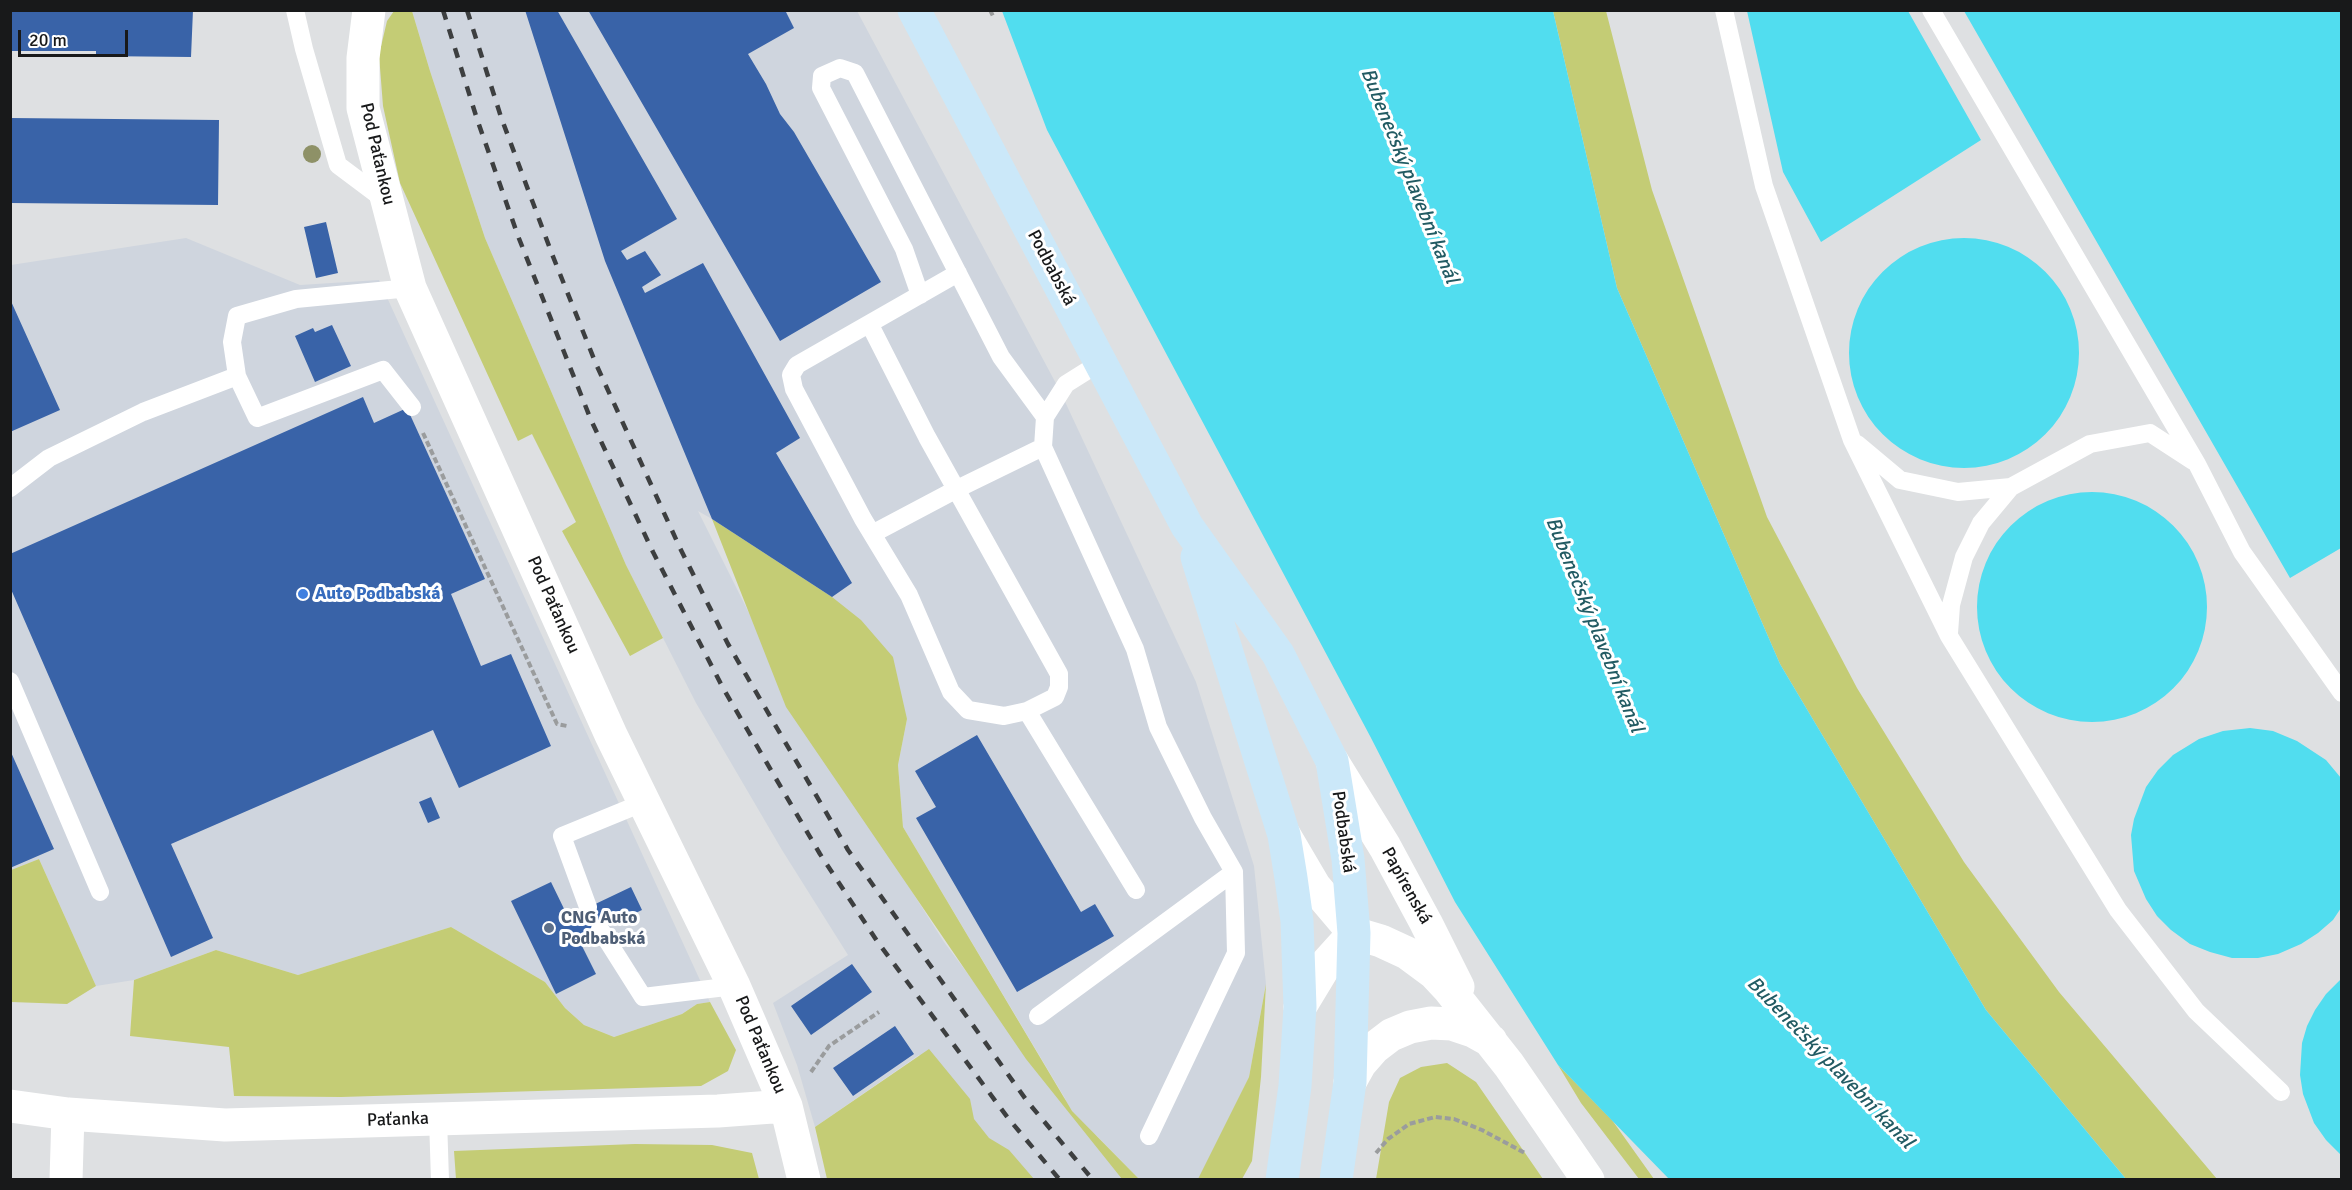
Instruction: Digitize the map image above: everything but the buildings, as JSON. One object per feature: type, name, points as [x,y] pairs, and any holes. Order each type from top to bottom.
[{"type":"main road","name":"Podbabská","points":[[914,10],[1187,526],[1278,654],[1332,760],[1348,859],[1354,933],[1350,1082],[1336,1179]]},
{"type":"main road","name":"Podbabská","points":[[1187,526],[1284,835],[1297,921],[1300,1007],[1295,1086],[1282,1179]]},
{"type":"street","name":"Pod Paťankou","points":[[369,12],[363,58],[363,108],[410,288],[611,735],[734,986],[786,1106],[804,1179]]},
{"type":"street","name":"Papírenská","points":[[1332,760],[1390,856],[1472,1015]]},
{"type":"street","points":[[1284,835],[1315,887],[1354,933],[1326,964],[1300,1007]]},
{"type":"street","name":"Papírenská","points":[[1354,933],[1381,941],[1421,963],[1449,989],[1472,1015],[1588,1179]]},
{"type":"street","points":[[1350,1082],[1360,1064],[1374,1048],[1391,1035],[1410,1027],[1431,1023],[1452,1024],[1473,1030],[1491,1041]]},
{"type":"street","name":"Paťanka","points":[[10,1106],[68,1114],[225,1125],[707,1111],[786,1106]]},
{"type":"street","points":[[66,1179],[68,1114]]},
{"type":"lane","points":[[295,10],[338,165],[388,202]]},
{"type":"lane","points":[[1724,10],[1764,186],[1852,440],[1949,636],[2118,910],[2196,1011],[2281,1092]]},
{"type":"lane","points":[[1931,10],[2197,464],[2242,552],[2342,693]]},
{"type":"lane","points":[[920,295],[904,249],[821,88],[822,76],[840,68],[855,73],[1001,357],[1045,417]]},
{"type":"lane","points":[[870,325],[1059,674],[1059,687],[1055,697],[1027,711],[1004,716],[968,710],[951,692],[909,595],[872,534],[794,388],[791,375],[797,365],[958,273]]},
{"type":"lane","points":[[410,288],[296,299],[237,316],[232,342],[237,376],[257,418],[383,370],[412,407]]},
{"type":"lane","points":[[1101,362],[1066,384],[1045,417],[1042,447],[1135,649],[1158,727],[1203,818],[1234,872],[1236,953],[1149,1136]]},
{"type":"lane","points":[[10,488],[49,458],[144,412],[237,376]]},
{"type":"lane","points":[[1949,636],[1951,605],[1964,557],[1981,523],[2011,487],[2090,444],[2150,433],[2197,464]]},
{"type":"lane","points":[[1852,440],[1900,480],[1958,492],[2011,487]]},
{"type":"lane","points":[[872,534],[1042,447]]},
{"type":"lane","points":[[10,681],[100,892]]},
{"type":"lane","points":[[1027,711],[1136,890]]},
{"type":"lane","points":[[588,907],[562,836],[645,802]]},
{"type":"lane","points":[[1038,1016],[1234,872]]},
{"type":"lane","points":[[600,929],[643,997],[734,986]]},
{"type":"lane","points":[[438,1119],[440,1179]]},
{"type":"path","points":[[990,10],[994,18]]},
{"type":"path","points":[[412,407],[557,724],[611,735]]},
{"type":"path","points":[[786,1106],[829,1046],[879,1012]]},
{"type":"path","points":[[1372,1159],[1388,1139],[1409,1124],[1435,1117],[1454,1119],[1482,1130],[1532,1156]]},
{"type":"shaded area","points":[[412,11],[857,11],[1060,391],[1196,682],[1254,866],[1266,984],[1249,1077],[1201,1179],[1139,1179],[1094,1133],[1133,1179],[1018,1179],[919,1055],[815,1127],[797,1065],[773,1003],[848,955],[782,850],[696,703],[626,565],[485,238]],"holes":[[[698,511],[712,519],[907,719],[898,765],[903,827],[1066,1100],[1046,1078],[944,942],[857,805],[773,661]]]},
{"type":"shaded area","points":[[186,238],[300,285],[379,280],[710,1002],[697,1004],[682,1014],[614,1037],[584,1025],[565,1008],[545,982],[451,927],[298,975],[216,950],[134,980],[96,986],[39,859],[11,870],[11,265]]},
{"type":"green space","points":[[394,11],[412,11],[485,238],[626,565],[663,638],[630,656],[562,531],[576,522],[532,434],[518,441],[400,183],[383,106],[379,55],[387,21]]},
{"type":"green space","points":[[1553,11],[1606,11],[1652,190],[1767,517],[1857,688],[1964,862],[2059,992],[2217,1179],[2126,1179],[1986,1010],[1780,664],[1617,288]]},
{"type":"green space","points":[[712,519],[832,597],[861,620],[893,657],[907,719],[898,765],[903,827],[1072,1111],[1139,1179],[1122,1179],[1026,1059],[786,707]]},
{"type":"green space","points":[[39,859],[96,986],[67,1004],[11,1002],[11,870]]},
{"type":"green space","points":[[451,927],[545,982],[565,1008],[584,1025],[614,1037],[682,1014],[697,1004],[710,1002],[736,1050],[728,1071],[701,1086],[341,1097],[234,1096],[229,1047],[130,1036],[134,980],[216,950],[298,975]]},
{"type":"green space","points":[[1266,984],[1261,1077],[1252,1161],[1242,1179],[1198,1179],[1249,1077]]},
{"type":"green space","points":[[929,1049],[970,1099],[974,1119],[989,1138],[1009,1150],[1034,1179],[827,1179],[815,1127]]},
{"type":"green space","points":[[1447,1063],[1476,1082],[1543,1179],[1376,1179],[1389,1102],[1400,1078],[1421,1067]]},
{"type":"green space","points":[[1558,1065],[1612,1120],[1654,1179],[1639,1179],[1581,1103]]},
{"type":"green space","points":[[635,1144],[712,1145],[752,1153],[759,1179],[456,1179],[454,1151]]},
{"type":"water","name":"Bubenečský plavební kanál","points":[[1002,11],[1553,11],[1617,288],[1780,664],[1986,1010],[2126,1179],[1669,1179],[1558,1065],[1455,902],[1370,736],[1047,130]]},
{"type":"water","points":[[1747,11],[1908,11],[1981,140],[1821,242],[1783,172]]},
{"type":"water","points":[[1964,11],[2341,11],[2341,548],[2290,578]]},
{"type":"water","points":[[1964,238],[1986,240],[2008,247],[2028,257],[2053,280],[2060,289],[2074,320],[2079,353],[2077,375],[2070,397],[2060,417],[2037,442],[2028,449],[1997,463],[1964,468],[1942,466],[1920,459],[1900,449],[1875,426],[1868,417],[1854,386],[1849,353],[1851,331],[1858,309],[1868,289],[1891,264],[1900,257],[1931,243]]},
{"type":"water","points":[[2092,492],[2114,494],[2136,501],[2156,511],[2181,534],[2188,543],[2202,574],[2207,607],[2205,629],[2198,651],[2188,671],[2165,696],[2156,703],[2125,717],[2092,722],[2070,720],[2048,713],[2028,703],[2003,680],[1996,671],[1982,640],[1977,607],[1979,585],[1986,563],[1996,543],[2019,518],[2028,511],[2059,497]]},
{"type":"water","points":[[2250,728],[2273,731],[2297,741],[2326,760],[2341,778],[2341,908],[2333,920],[2301,944],[2278,954],[2258,958],[2232,958],[2190,944],[2157,916],[2146,899],[2134,871],[2131,835],[2134,819],[2146,787],[2173,755],[2199,739],[2223,731]]},
{"type":"water","points":[[2341,979],[2341,1155],[2314,1123],[2303,1094],[2300,1075],[2302,1043],[2307,1026],[2326,994]]},
{"type":"railway","points":[[443,10],[477,119],[518,236],[591,420],[653,552],[723,688],[820,854],[877,941],[1008,1118],[1060,1180]]},
{"type":"railway","points":[[467,10],[501,117],[596,364],[680,548],[728,644],[848,850],[1027,1101],[1093,1180]]},
{"type":"place","name":"Auto Podbabská","points":[[303,594]]},
{"type":"place","name":"CNG Auto Podbabská","points":[[549,928]]}]
